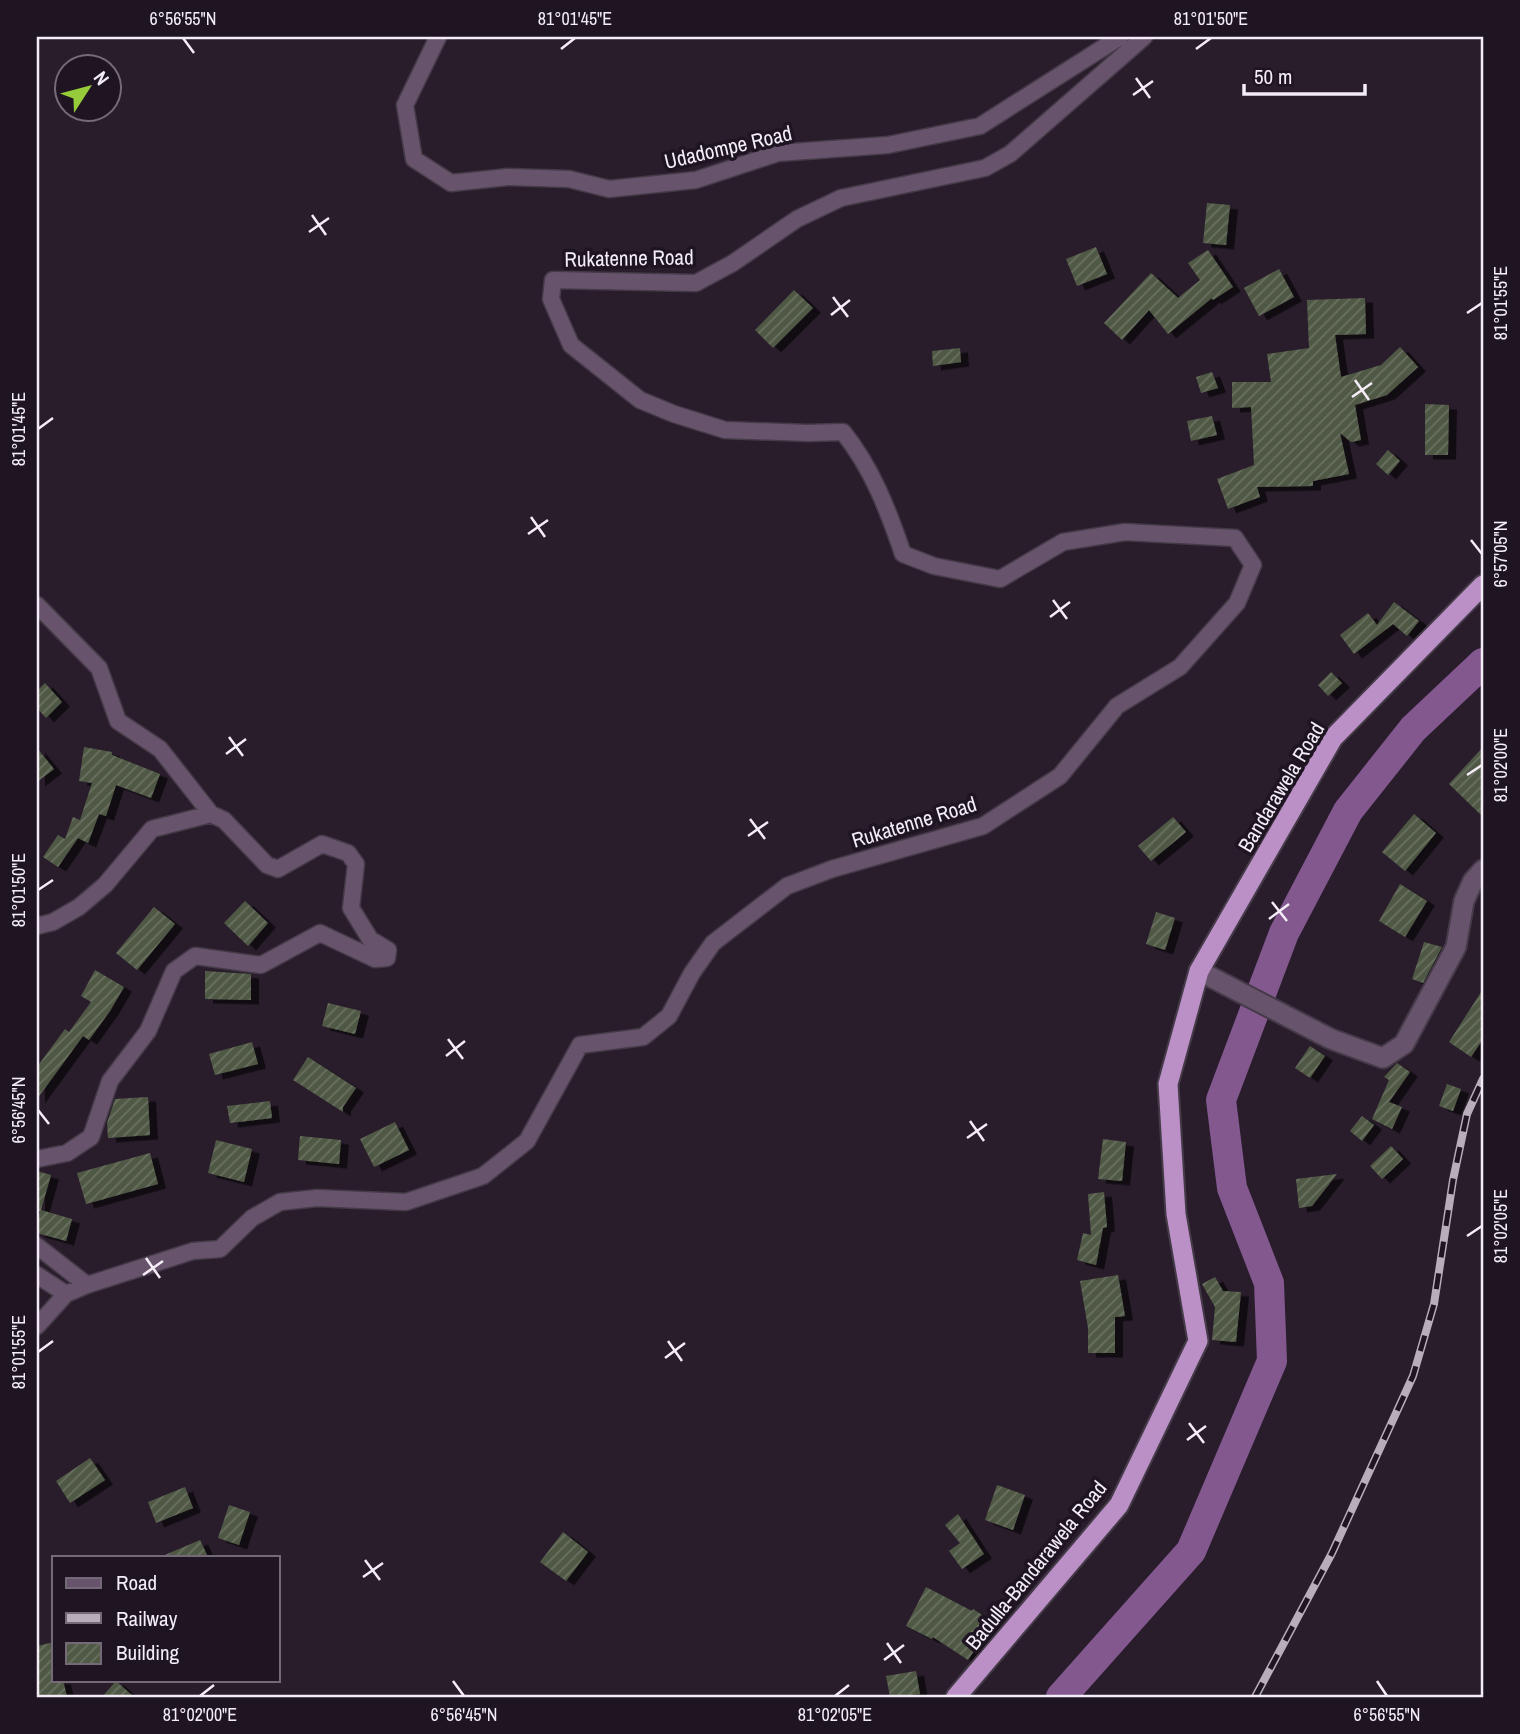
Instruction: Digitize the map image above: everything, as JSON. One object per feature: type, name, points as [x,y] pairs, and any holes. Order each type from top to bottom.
[{"type":"highway","name":"Bandarawela Road","points":[[1199,971],[1334,738],[1483,585]]},
{"type":"highway","name":"Badulla-Bandarawela Road","points":[[956,1697],[1119,1505],[1198,1341],[1177,1214],[1168,1084],[1199,971]]},
{"type":"street","name":"Udadompe Road","points":[[438,37],[405,105],[414,159],[451,183],[508,177],[569,179],[610,189],[696,180],[778,153],[888,145],[980,126],[1120,37]]},
{"type":"street","name":"Rukatenne Road","points":[[37,1326],[66,1294],[88,1284],[193,1251],[220,1249],[252,1218],[280,1202],[317,1198],[406,1202],[483,1176],[527,1141],[580,1045],[643,1037],[668,1016],[692,973],[713,943],[787,886],[832,869],[983,826],[1059,776],[1117,706],[1180,667],[1237,603],[1253,565],[1235,538],[1125,532],[1063,542],[1000,579],[934,566],[902,554],[887,508],[871,474],[843,432],[725,430],[640,400],[571,345],[551,299],[553,280],[696,283],[797,219],[841,198],[985,168],[1010,154],[1144,37]]},
{"type":"street","points":[[37,605],[99,668],[118,722],[160,749],[211,814],[224,820],[267,865],[278,869],[322,844],[348,853],[356,864],[351,908],[369,939],[388,950],[387,958],[375,959],[320,933],[261,965],[195,956],[174,971],[148,1031],[110,1081],[91,1137],[67,1153],[37,1159]]},
{"type":"street","points":[[37,926],[53,922],[79,907],[105,885],[152,829],[211,814]]},
{"type":"street","points":[[1199,971],[1331,1039],[1383,1058],[1404,1044],[1455,947],[1464,901],[1483,870]]},
{"type":"street","points":[[37,1246],[88,1284]]},
{"type":"street","points":[[37,1275],[66,1294]]},
{"type":"building","points":[[1207,203],[1230,205],[1226,245],[1203,243]]},
{"type":"building","points":[[1096,247],[1107,274],[1077,286],[1066,259]]},
{"type":"building","points":[[1208,250],[1233,287],[1213,300],[1212,298],[1168,334],[1149,310],[1122,340],[1104,323],[1151,273],[1178,298],[1200,280],[1188,263]]},
{"type":"building","points":[[1279,269],[1294,297],[1259,316],[1244,288]]},
{"type":"building","points":[[794,290],[813,308],[773,348],[755,330]]},
{"type":"building","points":[[1365,298],[1366,334],[1335,335],[1341,377],[1381,365],[1400,347],[1418,367],[1387,395],[1355,405],[1361,440],[1351,442],[1340,433],[1349,474],[1313,481],[1313,486],[1257,487],[1260,497],[1228,509],[1217,479],[1254,465],[1251,407],[1232,408],[1232,382],[1271,382],[1267,354],[1309,348],[1307,300]]},
{"type":"building","points":[[960,348],[961,362],[933,366],[932,351]]},
{"type":"building","points":[[1212,372],[1218,388],[1201,393],[1196,377]]},
{"type":"building","points":[[1425,404],[1449,405],[1448,455],[1425,455]]},
{"type":"building","points":[[1212,416],[1217,435],[1191,441],[1187,421]]},
{"type":"building","points":[[1388,450],[1400,461],[1388,475],[1376,464]]},
{"type":"building","points":[[1394,602],[1419,621],[1407,636],[1393,624],[1354,654],[1340,635],[1368,613],[1377,625]]},
{"type":"building","points":[[1331,672],[1342,683],[1328,696],[1318,685]]},
{"type":"building","points":[[45,683],[62,702],[46,718],[37,708],[37,691]]},
{"type":"building","points":[[84,747],[112,752],[112,755],[160,774],[151,798],[116,785],[106,816],[99,814],[88,843],[78,838],[58,867],[43,857],[58,835],[65,839],[73,817],[80,820],[92,783],[79,781]]},
{"type":"building","points":[[1483,747],[1483,817],[1449,784]]},
{"type":"building","points":[[37,748],[54,769],[37,782]]},
{"type":"building","points":[[1414,814],[1436,833],[1405,871],[1382,852]]},
{"type":"building","points":[[1173,817],[1186,832],[1151,861],[1138,846]]},
{"type":"building","points":[[1400,884],[1427,901],[1405,937],[1379,921]]},
{"type":"building","points":[[245,901],[268,923],[248,946],[224,923]]},
{"type":"building","points":[[154,907],[175,924],[137,970],[116,953]]},
{"type":"building","points":[[1156,912],[1175,918],[1165,950],[1146,944]]},
{"type":"building","points":[[1424,942],[1442,947],[1423,983],[1412,979]]},
{"type":"building","points":[[95,970],[124,987],[89,1040],[83,1036],[37,1099],[37,1067],[65,1029],[69,1032],[91,1002],[81,996]]},
{"type":"building","points":[[205,971],[251,974],[251,1000],[205,999]]},
{"type":"building","points":[[1483,989],[1483,1039],[1471,1057],[1449,1042]]},
{"type":"building","points":[[328,1003],[361,1011],[355,1034],[322,1026]]},
{"type":"building","points":[[252,1042],[258,1064],[215,1075],[209,1054]]},
{"type":"building","points":[[1310,1046],[1325,1056],[1310,1078],[1295,1068]]},
{"type":"building","points":[[308,1057],[356,1088],[343,1107],[343,1112],[293,1080]]},
{"type":"building","points":[[1397,1063],[1410,1072],[1389,1102],[1402,1107],[1392,1129],[1372,1119],[1389,1080],[1384,1077]]},
{"type":"building","points":[[1447,1084],[1461,1089],[1453,1111],[1439,1106]]},
{"type":"building","points":[[148,1097],[150,1135],[108,1138],[107,1123],[115,1099]]},
{"type":"building","points":[[270,1101],[272,1118],[230,1123],[227,1106]]},
{"type":"building","points":[[1362,1116],[1374,1125],[1362,1141],[1350,1131]]},
{"type":"building","points":[[395,1122],[409,1150],[374,1167],[360,1139]]},
{"type":"building","points":[[300,1136],[341,1140],[339,1164],[298,1160]]},
{"type":"building","points":[[1103,1139],[1126,1142],[1122,1181],[1098,1179]]},
{"type":"building","points":[[216,1140],[252,1149],[244,1182],[208,1173]]},
{"type":"building","points":[[1391,1146],[1403,1159],[1382,1179],[1370,1166]]},
{"type":"building","points":[[150,1153],[158,1184],[86,1204],[77,1173]]},
{"type":"building","points":[[37,1171],[51,1175],[41,1210],[72,1219],[66,1241],[37,1233],[40,1211],[37,1211]]},
{"type":"building","points":[[1337,1174],[1312,1206],[1299,1208],[1296,1179]]},
{"type":"building","points":[[1104,1192],[1107,1227],[1103,1228],[1096,1265],[1077,1260],[1083,1233],[1091,1235],[1088,1194]]},
{"type":"building","points":[[1118,1275],[1125,1316],[1115,1317],[1115,1353],[1088,1353],[1088,1328],[1080,1281]]},
{"type":"building","points":[[1215,1277],[1223,1291],[1241,1292],[1236,1342],[1212,1340],[1215,1307],[1202,1284]]},
{"type":"building","points":[[90,1458],[105,1480],[70,1503],[56,1481]]},
{"type":"building","points":[[997,1485],[1025,1495],[1013,1530],[985,1520]]},
{"type":"building","points":[[185,1487],[193,1508],[156,1523],[148,1502]]},
{"type":"building","points":[[229,1505],[250,1512],[239,1545],[218,1538]]},
{"type":"building","points":[[958,1514],[984,1554],[962,1569],[949,1551],[960,1543],[945,1525]]},
{"type":"building","points":[[563,1532],[588,1552],[566,1581],[540,1562]]},
{"type":"building","points":[[200,1540],[208,1556],[162,1556]]},
{"type":"building","points":[[926,1587],[972,1611],[973,1609],[993,1622],[968,1660],[933,1637],[932,1639],[906,1626]]},
{"type":"building","points":[[52,1642],[52,1682],[63,1682],[67,1697],[37,1697],[37,1646]]},
{"type":"building","points":[[916,1671],[920,1694],[890,1697],[886,1676]]},
{"type":"building","points":[[117,1682],[134,1697],[102,1697]]},
{"type":"waterway","points":[[1061,1697],[1191,1551],[1272,1361],[1269,1283],[1232,1188],[1221,1100],[1284,933],[1348,811],[1413,729],[1483,663]]},
{"type":"railway","points":[[1255,1697],[1332,1553],[1413,1376],[1434,1304],[1453,1180],[1467,1114],[1483,1079]]}]
